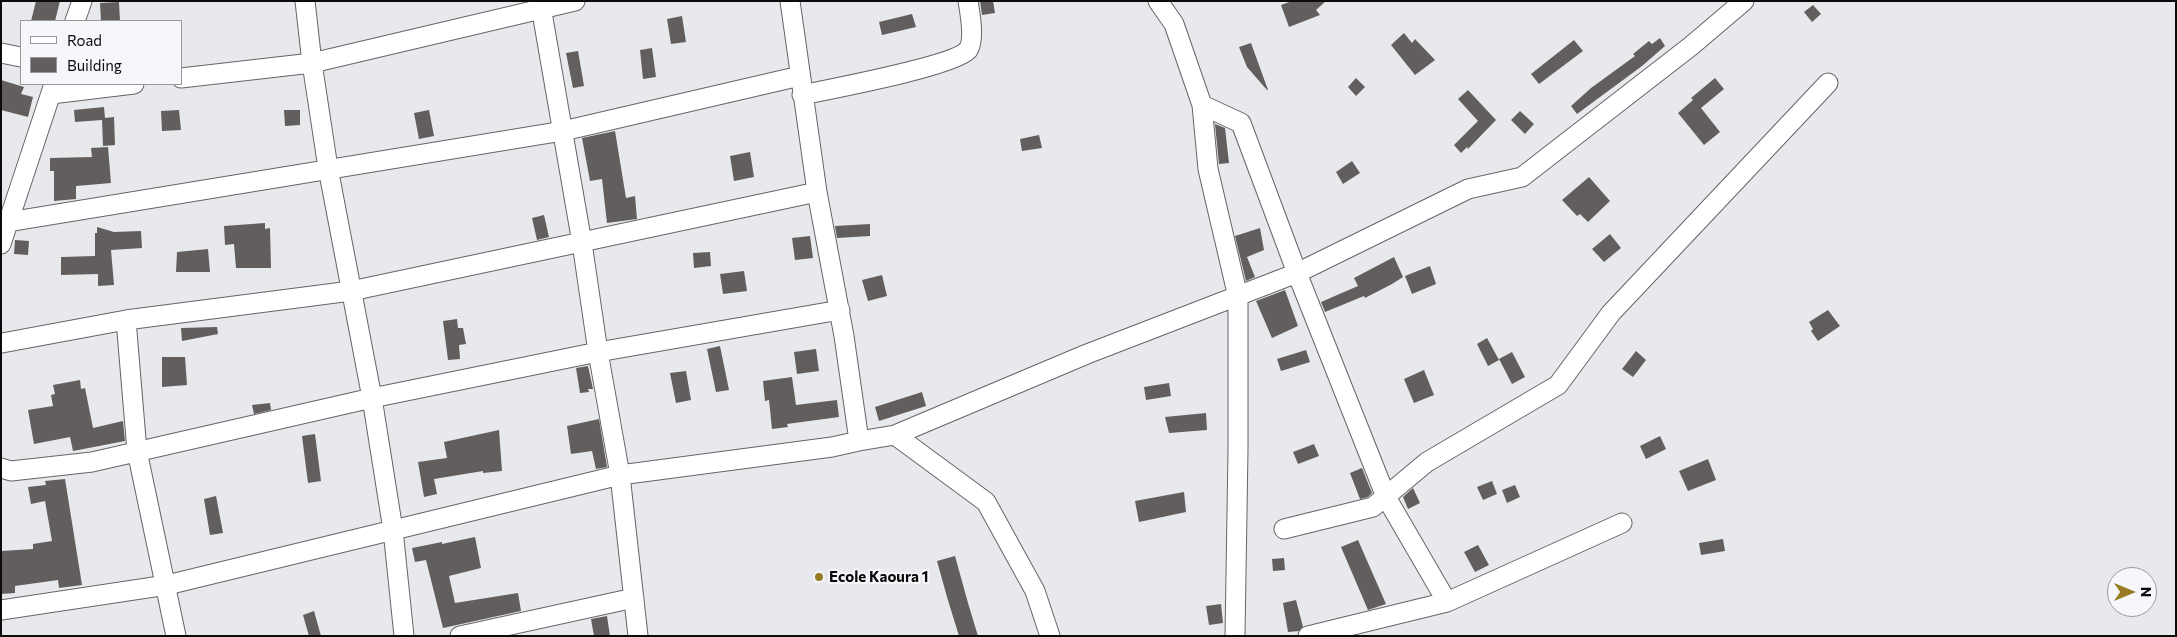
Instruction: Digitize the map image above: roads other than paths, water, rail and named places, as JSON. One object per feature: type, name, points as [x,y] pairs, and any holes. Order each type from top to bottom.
[{"type":"street","points":[[75,20],[82,1]]},
{"type":"street","points":[[305,1],[312,63],[328,168],[372,398],[393,530],[404,636]]},
{"type":"street","points":[[182,78],[312,63],[540,5],[574,1]]},
{"type":"street","points":[[790,1],[817,192],[840,310],[859,441]]},
{"type":"street","points":[[802,95],[912,71],[958,56],[967,51],[971,44],[971,18],[968,1]]},
{"type":"street","points":[[1158,1],[1174,24],[1202,105],[1208,169],[1238,297],[1235,636]]},
{"type":"street","points":[[1,610],[166,585],[620,475],[832,447],[895,435],[1087,354],[1296,273],[1468,188],[1522,177],[1691,46],[1744,1]]},
{"type":"street","points":[[540,5],[563,131],[598,352],[620,475],[638,636]]},
{"type":"street","points":[[1,52],[20,57]]},
{"type":"street","points":[[8,222],[328,168],[563,131],[800,76]]},
{"type":"street","points":[[1284,529],[1374,507],[1427,462],[1558,385],[1611,313],[1828,83]]},
{"type":"street","points":[[1,244],[52,89],[118,85]]},
{"type":"street","points":[[1202,105],[1241,123],[1296,273],[1386,497],[1446,602]]},
{"type":"street","points":[[2,346],[126,320],[351,291],[817,192]]},
{"type":"street","points":[[1,468],[11,471],[92,462],[372,398],[598,352],[840,310]]},
{"type":"street","points":[[126,320],[137,451],[176,636]]},
{"type":"street","points":[[895,435],[986,502],[1035,591],[1050,636]]},
{"type":"street","points":[[1308,636],[1446,602],[1622,523]]},
{"type":"street","points":[[460,636],[634,598]]},
{"type":"place","name":"Ecole Kaoura 1","points":[[819,577]]}]
